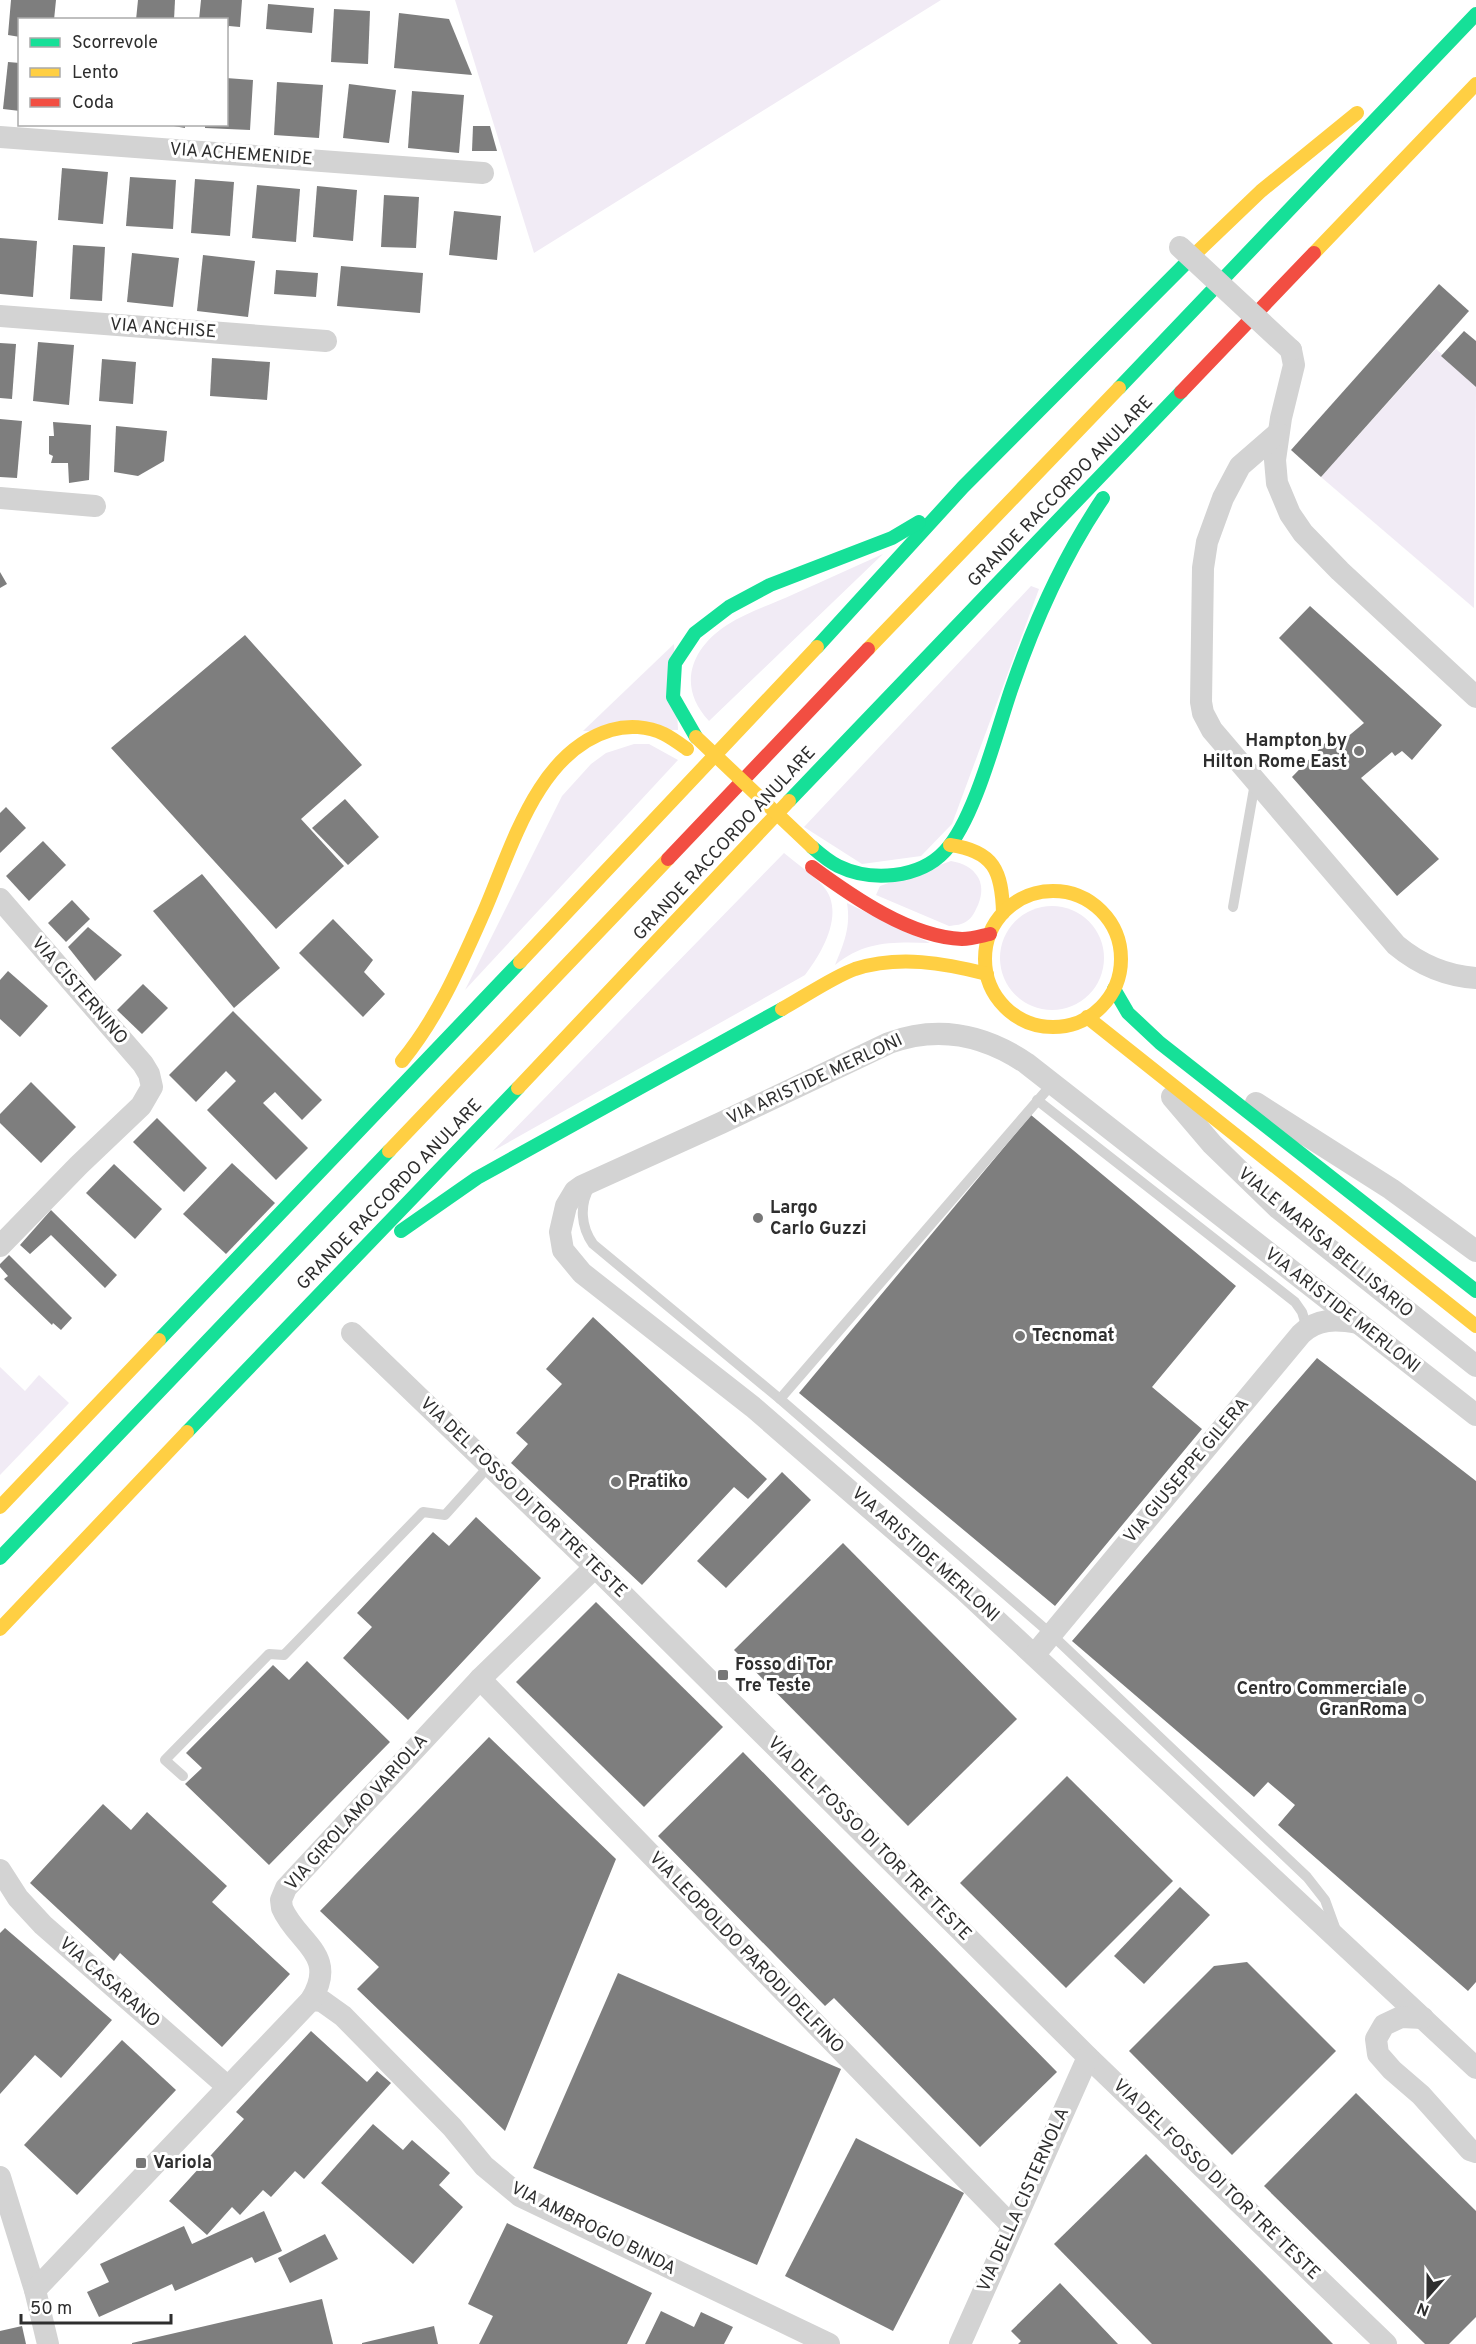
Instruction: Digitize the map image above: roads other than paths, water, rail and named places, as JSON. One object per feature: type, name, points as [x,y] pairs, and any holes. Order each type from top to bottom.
[{"type":"main road","name":"GRANDE RACCORDO ANULARE","points":[[0,1558],[1476,14]]},
{"type":"main road","points":[[0,1507],[765,704],[963,487],[1221,228],[1262,191],[1466,25]]},
{"type":"main road","name":"GRANDE RACCORDO ANULARE","points":[[0,1629],[1476,84]]},
{"type":"main road","points":[[963,487],[922,520],[891,539],[762,589],[725,609],[703,625],[678,655],[672,677],[672,698],[676,708],[696,737],[812,847],[839,866],[881,875],[897,874],[919,868],[939,856],[950,845],[974,795],[1024,653],[1055,577],[1079,530],[1172,402]]},
{"type":"main road","points":[[392,1071],[410,1052],[434,1015],[533,801],[560,762],[588,739],[603,731],[625,726],[642,726],[663,732],[687,749],[739,799]]},
{"type":"main road","points":[[756,816],[773,832]]},
{"type":"main road","points":[[950,845],[972,849],[993,863],[1001,876],[1003,913]]},
{"type":"main road","points":[[799,857],[868,904],[911,926],[961,939],[990,934]]},
{"type":"main road","points":[[1044,891],[1070,893],[1094,905],[1112,924],[1120,950],[1121,964],[1114,989],[1104,1005],[1070,1025],[1056,1027],[1029,1023],[1007,1009],[998,999],[987,974],[984,955],[990,934],[1003,913],[1019,900],[1044,891]]},
{"type":"main road","points":[[333,1279],[477,1178],[836,978],[872,964],[904,960],[943,962],[987,974]]},
{"type":"main road","points":[[1114,989],[1129,1016],[1160,1043],[1476,1291]]},
{"type":"main road","name":"VIALE MARISA BELLISARIO","points":[[1087,1017],[1474,1324]]},
{"type":"main road","points":[[308,1184],[341,1130]]},
{"type":"street","name":"VIA ACHEMENIDE","points":[[0,137],[483,173]]},
{"type":"street","points":[[1180,246],[1291,350],[1294,366],[1278,434],[1275,460],[1277,483],[1285,505],[1296,523],[1340,571],[1476,697]]},
{"type":"street","name":"VIA ANCHISE","points":[[0,316],[326,341]]},
{"type":"street","points":[[1278,434],[1240,466],[1213,521],[1203,568],[1200,659],[1203,713],[1212,730],[1255,782],[1396,945],[1418,961],[1436,969],[1476,978]]},
{"type":"street","points":[[0,498],[95,506]]},
{"type":"street","name":"VIA CISTERNINO","points":[[0,899],[142,1064],[149,1074],[152,1087],[141,1106],[79,1165],[0,1246]]},
{"type":"street","name":"VIA ARISTIDE MERLONI","points":[[1470,1406],[1358,1323],[1202,1215],[1052,1084],[1017,1058],[986,1041],[962,1034],[919,1035],[881,1046],[721,1123],[598,1177],[575,1191],[566,1206],[561,1223],[560,1241],[574,1265],[727,1385],[809,1454],[1035,1654],[1476,2068]]},
{"type":"street","points":[[1160,1043],[1361,1168],[1476,1251]]},
{"type":"street","name":"VIALE MARISA BELLISARIO","points":[[1136,1055],[1212,1144],[1268,1199],[1476,1366]]},
{"type":"street","points":[[1307,1328],[1330,1320],[1358,1323]]},
{"type":"street","name":"VIA GIUSEPPE GILERA","points":[[1035,1654],[1307,1328]]},
{"type":"street","name":"VIA DEL FOSSO DI TOR TRE TESTE","points":[[352,1333],[595,1567],[1088,2057],[1386,2344]]},
{"type":"street","name":"VIA GIROLAMO VARIOLA","points":[[35,2290],[311,2001],[319,1983],[318,1961],[309,1945],[284,1913],[281,1900],[284,1891],[480,1679],[595,1567]]},
{"type":"street","name":"VIA LEOPOLDO PARODI DELFINO","points":[[480,1679],[1012,2226]]},
{"type":"street","name":"VIA CASARANO","points":[[0,1870],[18,1898],[43,1925],[228,2087]]},
{"type":"street","name":"VIA AMBROGIO BINDA","points":[[311,2001],[326,2003],[343,2016],[452,2127],[484,2166],[520,2196],[829,2344]]},
{"type":"street","points":[[1423,2018],[1401,2017],[1384,2025],[1376,2038],[1378,2054],[1392,2070],[1421,2095],[1474,2154]]},
{"type":"street","name":"VIA DELLA CISTERNOLA","points":[[960,2344],[1088,2057]]},
{"type":"street","points":[[0,2177],[35,2290],[48,2344]]},
{"type":"lane","points":[[1233,907],[1255,782]]},
{"type":"lane","points":[[780,1399],[1052,1084]]},
{"type":"lane","points":[[1037,1100],[1202,1215],[1295,1302],[1302,1312],[1307,1328]]},
{"type":"lane","name":"VIA ARISTIDE MERLONI","points":[[598,1177],[585,1196],[583,1217],[586,1232],[593,1244],[780,1399],[1051,1634],[1307,1877],[1325,1900],[1338,1939]]},
{"type":"lane","points":[[183,1776],[165,1760],[269,1654],[284,1655],[423,1512],[445,1515],[490,1465]]},
{"type":"place","name":"Hampton by Hilton Rome East","points":[[1359,751]]},
{"type":"place","name":"Largo Carlo Guzzi","points":[[758,1218]]},
{"type":"place","name":"Tecnomat","points":[[1020,1336]]},
{"type":"place","name":"Pratiko","points":[[616,1482]]},
{"type":"place","name":"Fosso di Tor Tre Teste","points":[[723,1675]]},
{"type":"place","name":"Centro Commerciale GranRoma","points":[[1419,1699]]},
{"type":"place","name":"Variola","points":[[141,2163]]}]
